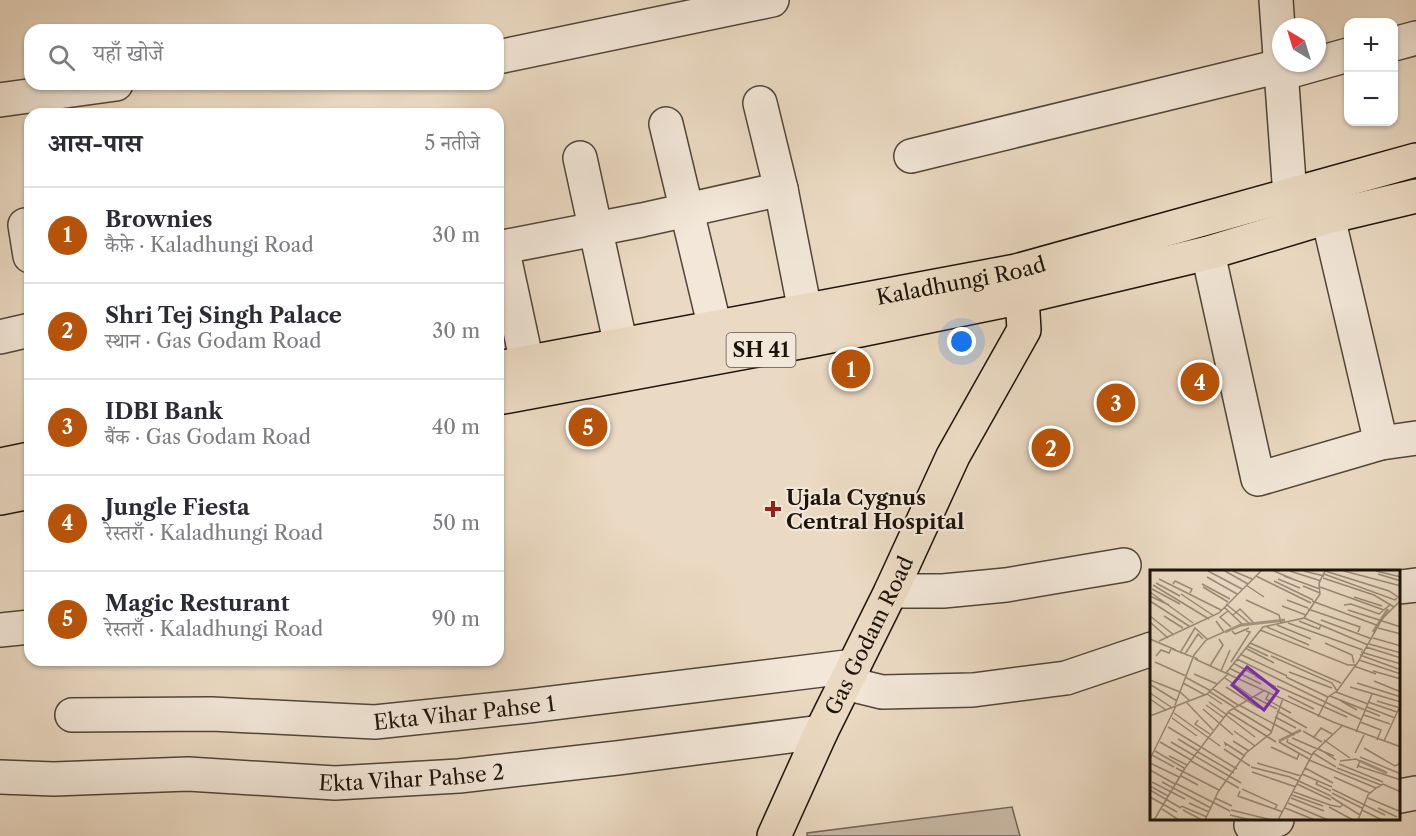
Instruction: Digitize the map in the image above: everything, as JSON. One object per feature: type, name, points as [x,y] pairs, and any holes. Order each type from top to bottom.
[{"type":"main road","name":"Kaladhungi Road","points":[[504,397],[808,325],[1019,284],[1208,253],[1306,213],[1416,160]]},
{"type":"main road","name":"Kaladhungi Road","points":[[1019,284],[1306,213],[1416,196]]},
{"type":"main road","name":"Gas Godam Road","points":[[774,836],[953,456],[1024,330],[1019,284]]},
{"type":"main road","name":"Kaladhungi Road","points":[[513,366],[715,328],[808,325]]},
{"type":"main road","points":[[0,465],[24,460]]},
{"type":"main road","points":[[0,498],[24,493]]},
{"type":"street","points":[[504,55],[691,8],[772,0]]},
{"type":"street","points":[[1276,0],[1277,18]]},
{"type":"street","points":[[1398,43],[1416,38]]},
{"type":"street","points":[[1326,60],[1344,56]]},
{"type":"street","points":[[911,156],[1272,72]]},
{"type":"street","points":[[1280,72],[1306,213],[1381,443]]},
{"type":"street","points":[[0,99],[70,90]]},
{"type":"street","points":[[760,103],[781,189],[808,325]]},
{"type":"street","points":[[666,124],[715,328]]},
{"type":"street","points":[[580,158],[621,346]]},
{"type":"street","points":[[504,246],[781,189]]},
{"type":"street","points":[[1208,253],[1258,479],[1381,443],[1416,438]]},
{"type":"street","points":[[504,284],[513,366]]},
{"type":"street","points":[[0,337],[24,331]]},
{"type":"street","points":[[891,591],[943,591],[995,586],[1124,565]]},
{"type":"street","points":[[1401,587],[1416,585]]},
{"type":"street","points":[[0,630],[24,628]]},
{"type":"street","points":[[850,674],[882,692],[973,690],[1066,678],[1150,650]]},
{"type":"street","name":"Ekta Vihar Pahse 1","points":[[72,715],[212,714],[375,722],[850,674]]},
{"type":"street","name":"Ekta Vihar Pahse 2","points":[[0,777],[54,779],[188,774],[335,783],[459,776],[821,732]]},
{"type":"street","points":[[1401,796],[1416,793]]},
{"type":"shaded area","points":[[1012,807],[1020,836],[807,836],[807,833]]},
{"type":"place","name":"Brownies","points":[[851,369]]},
{"type":"place","name":"Jungle Fiesta","points":[[1200,382]]},
{"type":"place","name":"IDBI Bank","points":[[1116,403]]},
{"type":"place","name":"Magic Resturant","points":[[588,427]]},
{"type":"place","name":"Shri Tej Singh Palace","points":[[1051,448]]},
{"type":"place","name":"Ujala Cygnus Central Hospital","points":[[773,509]]}]
